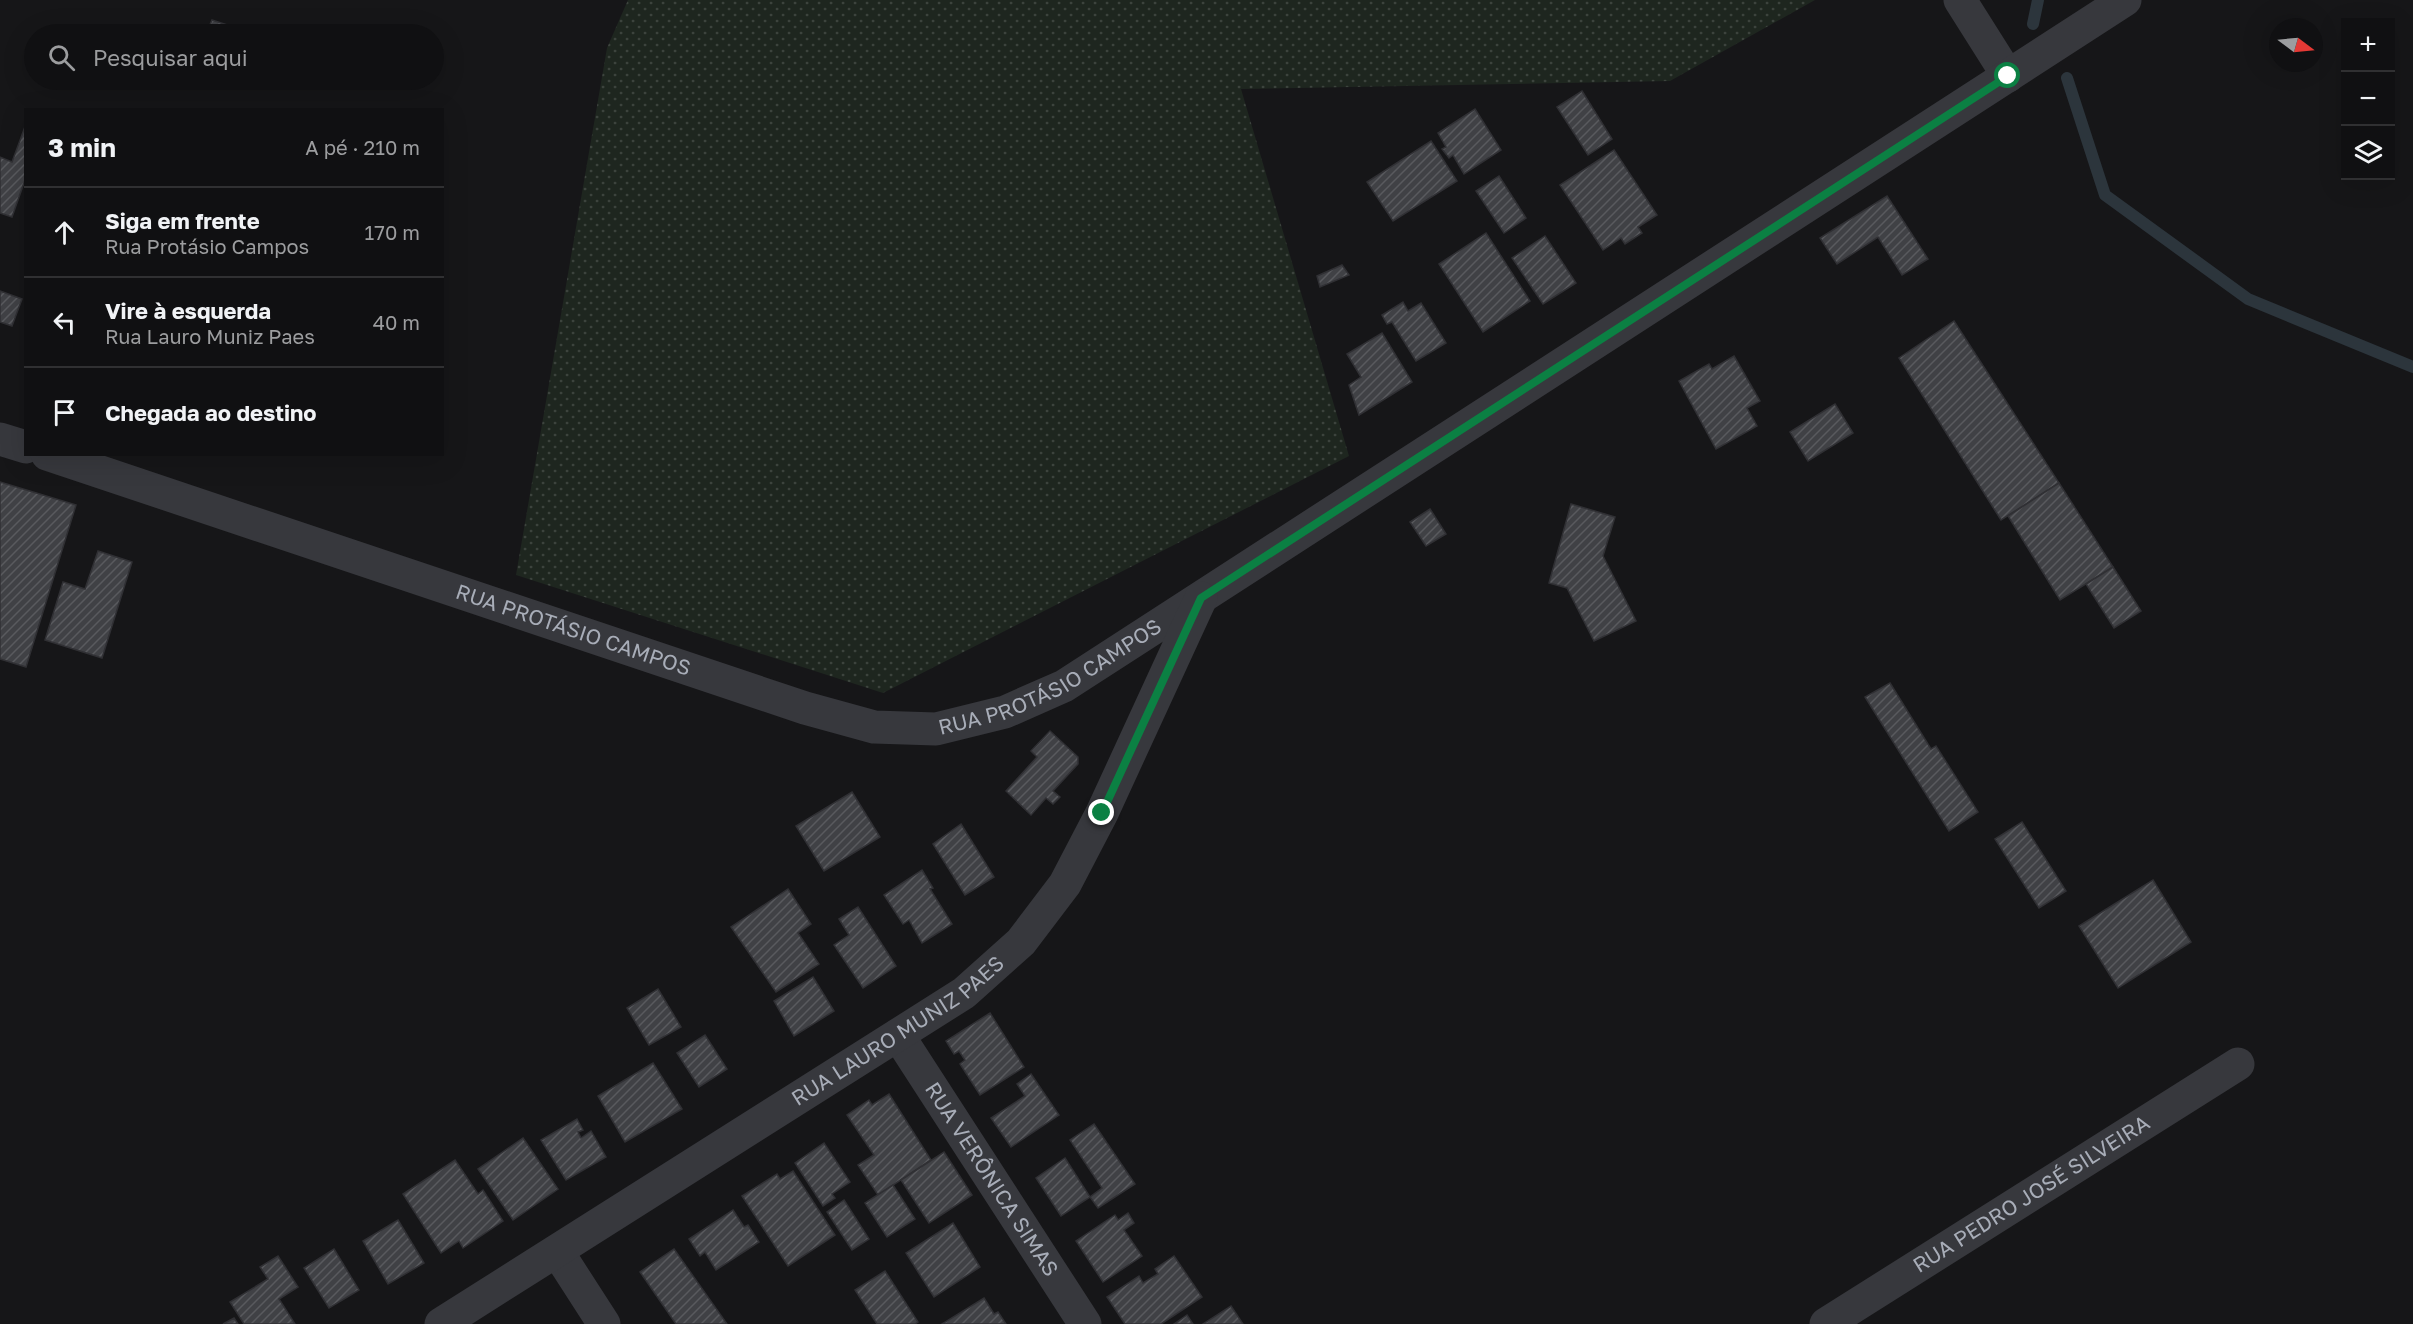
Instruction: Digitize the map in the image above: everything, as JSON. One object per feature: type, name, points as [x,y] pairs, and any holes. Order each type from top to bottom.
[{"type":"street","points":[[1960,0],[2008,76]]},
{"type":"street","name":"RUA PROTÁSIO CAMPOS","points":[[53,456],[805,708],[874,727],[936,729],[1005,712],[1064,686],[2125,0]]},
{"type":"street","points":[[0,439],[24,446]]},
{"type":"street","name":"RUA LAURO MUNIZ PAES","points":[[441,1324],[964,993],[1021,942],[1065,884],[1102,813],[1201,598]]},
{"type":"street","name":"RUA VERÔNICA SIMAS","points":[[898,1035],[1085,1324]]},
{"type":"street","name":"RUA PEDRO JOSÉ SILVEIRA","points":[[1826,1324],[2238,1064]]},
{"type":"street","points":[[556,1251],[604,1324]]},
{"type":"shaded area","points":[[628,0],[1815,0],[1670,81],[1241,89],[1349,456],[883,693],[516,575],[607,48]]},
{"type":"building","points":[[212,20],[224,24],[210,24]]},
{"type":"building","points":[[1582,91],[1612,139],[1588,155],[1557,107]]},
{"type":"building","points":[[1475,109],[1501,150],[1464,174],[1453,155],[1449,158],[1442,149],[1446,147],[1438,133]]},
{"type":"building","points":[[24,129],[24,183],[12,217],[0,213],[0,157],[12,162]]},
{"type":"building","points":[[1431,141],[1457,181],[1393,221],[1367,182]]},
{"type":"building","points":[[1614,150],[1657,215],[1638,227],[1642,233],[1625,244],[1621,238],[1603,250],[1560,185]]},
{"type":"building","points":[[1499,176],[1526,218],[1504,233],[1476,191]]},
{"type":"building","points":[[1887,196],[1928,259],[1902,275],[1878,237],[1837,264],[1820,238]]},
{"type":"building","points":[[1486,233],[1530,301],[1483,332],[1439,264]]},
{"type":"building","points":[[1545,236],[1576,283],[1543,304],[1512,258]]},
{"type":"building","points":[[1342,265],[1349,275],[1320,287],[1317,276]]},
{"type":"building","points":[[0,291],[22,299],[12,326],[0,322]]},
{"type":"building","points":[[1403,302],[1408,311],[1421,303],[1446,343],[1416,361],[1392,322],[1387,324],[1382,315]]},
{"type":"building","points":[[1954,321],[2059,483],[2001,520],[1899,358]]},
{"type":"building","points":[[1382,333],[1412,382],[1359,415],[1349,385],[1361,377],[1347,354]]},
{"type":"building","points":[[1734,356],[1760,401],[1747,408],[1757,426],[1716,449],[1679,381],[1709,364],[1712,369]]},
{"type":"building","points":[[1835,404],[1853,433],[1808,461],[1790,432]]},
{"type":"building","points":[[0,482],[76,505],[26,667],[0,659]]},
{"type":"building","points":[[2059,483],[2113,567],[2060,600],[2008,516]]},
{"type":"building","points":[[1571,504],[1615,517],[1603,556],[1636,621],[1594,641],[1567,588],[1549,583]]},
{"type":"building","points":[[1430,509],[1446,534],[1426,546],[1410,522]]},
{"type":"building","points":[[98,551],[132,562],[102,658],[45,640],[63,582],[85,589]]},
{"type":"building","points":[[2113,567],[2141,611],[2114,628],[2086,584]]},
{"type":"building","points":[[1890,683],[1931,749],[1936,746],[1978,812],[1949,831],[1865,697]]},
{"type":"building","points":[[1050,731],[1078,757],[1078,764],[1053,791],[1060,797],[1053,804],[1046,798],[1031,815],[1006,791],[1037,757],[1031,751]]},
{"type":"building","points":[[852,792],[880,837],[824,871],[796,826]]},
{"type":"building","points":[[2022,822],[2066,891],[2039,908],[1995,839]]},
{"type":"building","points":[[961,824],[994,877],[965,895],[933,844]]},
{"type":"building","points":[[922,870],[933,888],[930,889],[952,924],[922,943],[909,920],[903,924],[884,895]]},
{"type":"building","points":[[2153,880],[2191,942],[2118,988],[2079,926]]},
{"type":"building","points":[[788,889],[811,924],[798,933],[819,964],[776,992],[731,927]]},
{"type":"building","points":[[858,907],[896,966],[863,988],[834,945],[849,935],[839,919]]},
{"type":"building","points":[[813,977],[834,1011],[794,1036],[774,1001]]},
{"type":"building","points":[[658,989],[681,1027],[649,1045],[627,1008]]},
{"type":"building","points":[[990,1013],[1024,1067],[980,1095],[960,1064],[965,1060],[959,1051],[954,1054],[946,1041]]},
{"type":"building","points":[[705,1035],[727,1069],[699,1087],[677,1053]]},
{"type":"building","points":[[653,1063],[682,1109],[625,1142],[598,1096]]},
{"type":"building","points":[[1031,1074],[1059,1115],[1011,1147],[991,1118],[1025,1096],[1017,1084]]},
{"type":"building","points":[[889,1094],[931,1160],[878,1195],[858,1165],[874,1155],[847,1115],[869,1100],[872,1105]]},
{"type":"building","points":[[577,1119],[583,1130],[578,1132],[581,1138],[591,1131],[606,1157],[566,1180],[541,1140]]},
{"type":"building","points":[[1094,1124],[1135,1184],[1098,1208],[1090,1197],[1102,1188],[1070,1140]]},
{"type":"building","points":[[523,1138],[558,1189],[513,1220],[478,1169]]},
{"type":"building","points":[[824,1143],[850,1182],[832,1194],[835,1198],[823,1206],[795,1163]]},
{"type":"building","points":[[944,1152],[972,1195],[929,1223],[901,1180]]},
{"type":"building","points":[[1065,1158],[1090,1197],[1061,1216],[1036,1178]]},
{"type":"building","points":[[455,1160],[478,1194],[483,1190],[503,1221],[463,1248],[459,1241],[441,1253],[403,1194]]},
{"type":"building","points":[[793,1171],[835,1235],[788,1266],[742,1196],[777,1174],[780,1179]]},
{"type":"building","points":[[893,1185],[915,1219],[887,1237],[865,1203]]},
{"type":"building","points":[[844,1200],[869,1239],[852,1250],[827,1212]]},
{"type":"building","points":[[733,1210],[744,1227],[748,1225],[759,1242],[716,1270],[705,1252],[700,1256],[689,1239]]},
{"type":"building","points":[[1128,1213],[1134,1223],[1124,1230],[1142,1256],[1103,1282],[1076,1241],[1115,1215],[1118,1220]]},
{"type":"building","points":[[398,1220],[424,1263],[388,1284],[363,1241]]},
{"type":"building","points":[[953,1223],[980,1267],[934,1297],[906,1253]]},
{"type":"building","points":[[334,1249],[359,1290],[329,1308],[304,1268]]},
{"type":"building","points":[[674,1249],[727,1324],[676,1324],[640,1272]]},
{"type":"building","points":[[278,1256],[298,1287],[279,1299],[295,1324],[244,1324],[230,1302],[268,1279],[260,1267]]},
{"type":"building","points":[[1174,1256],[1202,1297],[1161,1324],[1125,1324],[1107,1297],[1139,1276],[1143,1283],[1158,1274],[1155,1269]]},
{"type":"building","points":[[885,1271],[918,1322],[915,1324],[877,1324],[855,1290]]},
{"type":"building","points":[[984,1298],[994,1314],[998,1312],[1006,1324],[942,1324]]},
{"type":"building","points":[[1231,1306],[1243,1324],[1203,1324]]},
{"type":"building","points":[[1187,1315],[1193,1324],[1174,1324]]},
{"type":"building","points":[[234,1318],[238,1324],[223,1324]]},
{"type":"waterway","points":[[2033,24],[2038,0]]},
{"type":"waterway","points":[[2067,78],[2105,195],[2248,299],[2413,367]]},
{"type":"route","points":[[1102,813],[1201,598],[2008,76]]}]
